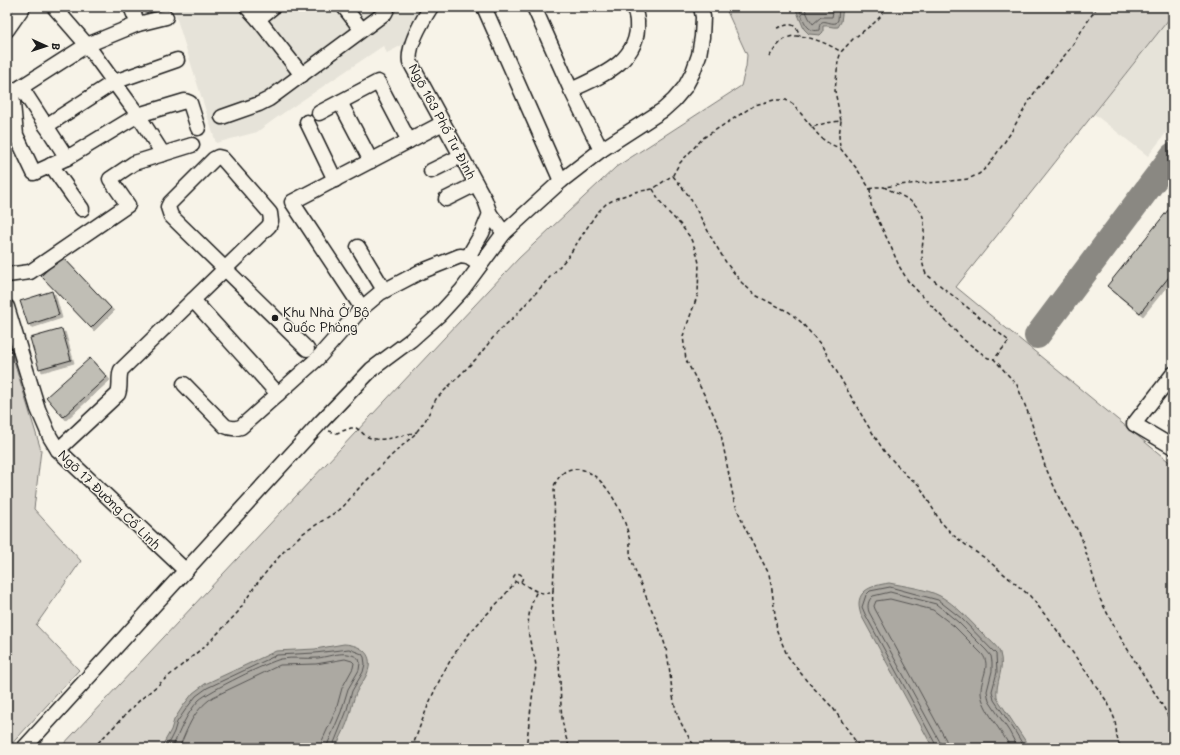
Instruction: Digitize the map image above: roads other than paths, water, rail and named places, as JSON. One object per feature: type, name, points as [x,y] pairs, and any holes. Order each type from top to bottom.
[{"type":"street","points":[[7,30],[23,7]]},
{"type":"street","points":[[54,7],[87,45],[138,115],[163,154]]},
{"type":"street","points":[[131,7],[138,24]]},
{"type":"street","points":[[247,7],[302,75]]},
{"type":"street","points":[[258,19],[273,7]]},
{"type":"street","points":[[344,7],[361,29]]},
{"type":"street","points":[[222,117],[260,104],[302,75],[384,13],[388,7]]},
{"type":"street","name":"Ngõ 163 Phố Tư Đình","points":[[431,7],[420,25],[413,43],[410,59],[485,200],[490,214],[504,233]]},
{"type":"street","points":[[484,7],[561,181]]},
{"type":"street","points":[[534,7],[571,90],[601,150]]},
{"type":"street","points":[[571,90],[602,75],[621,62],[632,50],[636,37],[637,22],[634,7]]},
{"type":"street","points":[[24,748],[320,423],[372,369],[411,340],[439,315],[462,290],[504,233],[561,181],[601,150],[663,110],[674,100],[685,87],[693,72],[699,55],[703,17],[701,7]]},
{"type":"street","points":[[13,89],[87,45],[138,24],[166,17]]},
{"type":"street","points":[[46,126],[114,82],[176,60]]},
{"type":"street","points":[[319,113],[378,82],[409,141]]},
{"type":"street","points":[[13,89],[46,126],[67,158]]},
{"type":"street","points":[[13,89],[16,135],[34,173],[67,158],[138,115],[185,101],[190,103],[198,128]]},
{"type":"street","points":[[340,102],[371,161]]},
{"type":"street","points":[[307,122],[335,180]]},
{"type":"street","points":[[362,308],[292,202],[443,123]]},
{"type":"street","points":[[7,275],[30,272],[128,205],[110,179],[134,163],[192,145]]},
{"type":"street","points":[[431,171],[461,156]]},
{"type":"street","points":[[58,450],[118,394],[120,387],[119,374],[121,370],[224,269],[269,226],[271,217],[270,213],[222,158],[218,157],[214,159],[170,203],[168,207],[170,216],[224,269],[307,349]]},
{"type":"street","points":[[50,166],[82,209]]},
{"type":"street","points":[[446,199],[476,184]]},
{"type":"street","points":[[468,257],[482,233],[490,214]]},
{"type":"street","points":[[358,247],[384,290]]},
{"type":"street","points":[[184,384],[225,426],[236,429],[241,427],[317,359],[362,308],[384,290],[420,272],[460,256],[468,257],[480,265]]},
{"type":"street","points":[[193,300],[278,394]]},
{"type":"street","name":"Ngõ 17 Đường Cổ Linh","points":[[7,307],[38,409],[50,437],[58,450],[186,571]]},
{"type":"street","points":[[1173,374],[1134,424],[1173,447]]},
{"type":"water","points":[[795,7],[843,7],[841,22],[838,27],[823,26],[823,32],[820,35],[809,34],[804,29]]},
{"type":"water","points":[[889,583],[922,590],[940,596],[957,608],[995,645],[999,650],[1001,659],[997,698],[1030,748],[933,748],[861,615],[859,600],[861,595],[870,588]]},
{"type":"water","points":[[344,644],[356,646],[365,652],[368,656],[369,667],[366,677],[356,693],[347,722],[335,748],[161,748],[171,730],[174,720],[183,706],[193,693],[205,684],[276,651],[315,649]]},
{"type":"place","name":"Khu Nhà Ở Bộ Quốc Phòng","points":[[275,318]]}]
